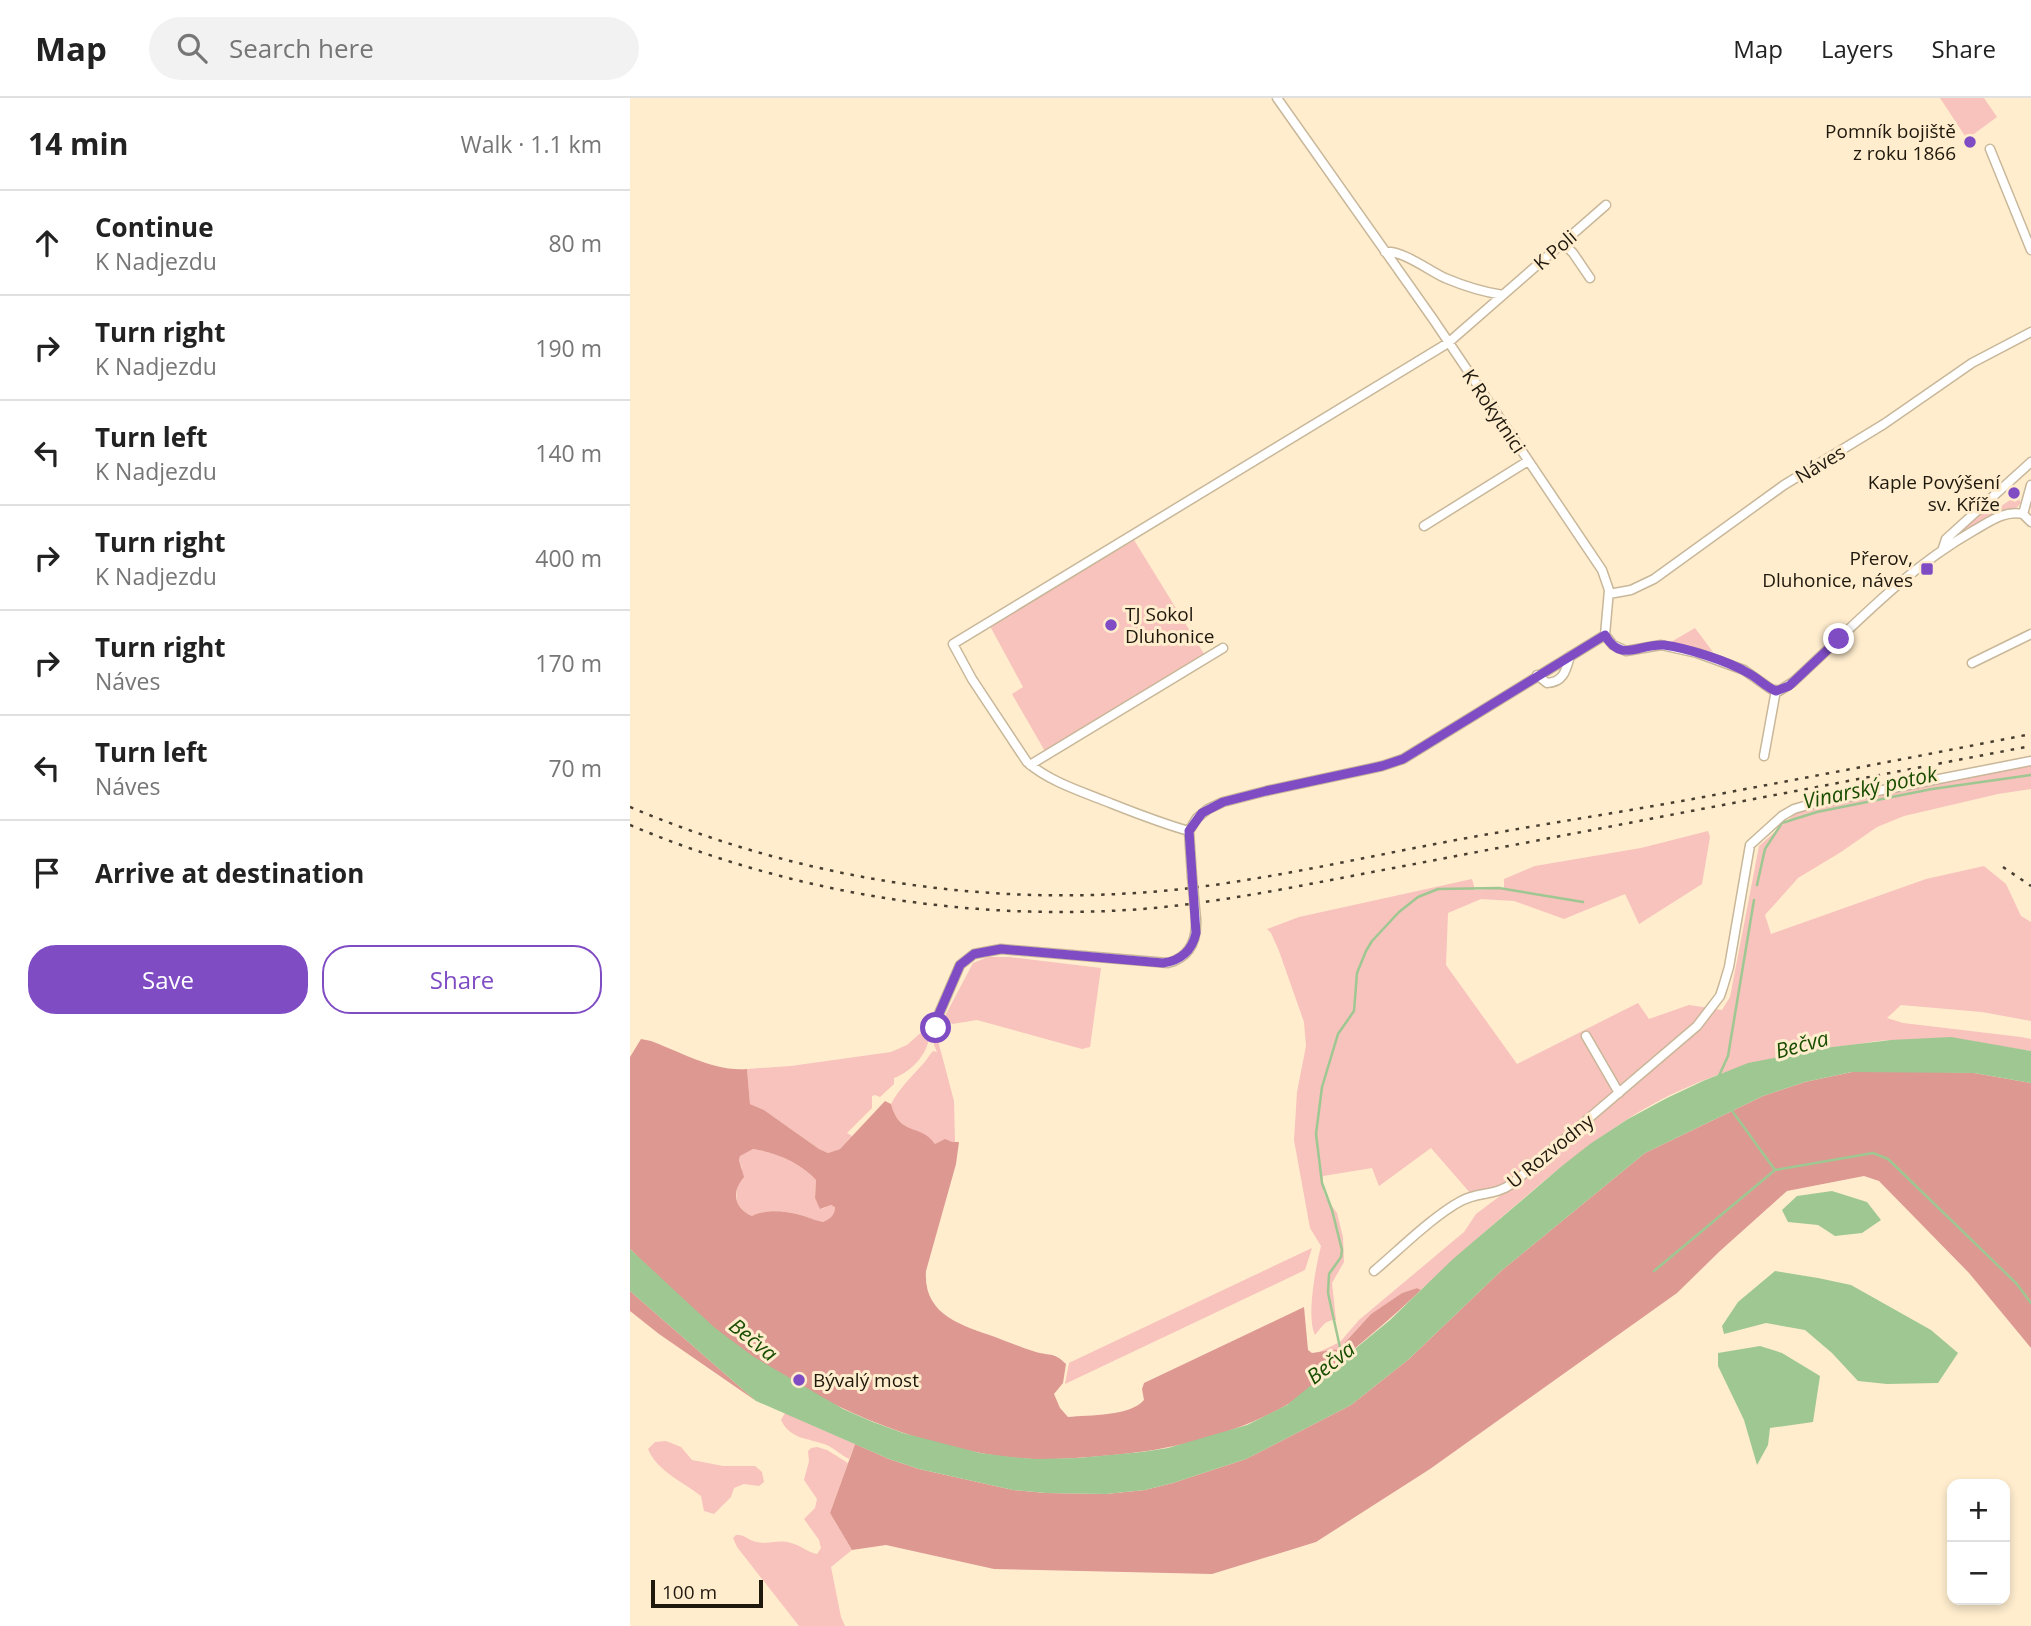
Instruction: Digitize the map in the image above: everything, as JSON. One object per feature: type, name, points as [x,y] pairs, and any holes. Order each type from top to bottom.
[{"type":"street","name":"K Rokytnici","points":[[1277,98],[1602,570],[1609,594],[1605,635]]},
{"type":"street","points":[[1990,149],[2031,250]]},
{"type":"street","name":"K Poli","points":[[1030,765],[972,679],[953,644],[1448,343],[1606,205]]},
{"type":"street","points":[[1563,243],[1590,278]]},
{"type":"street","points":[[1385,252],[1398,253],[1457,283],[1503,295]]},
{"type":"street","name":"Náves","points":[[1609,594],[1631,590],[1654,579],[1784,485],[1884,424],[1972,363],[2031,332]]},
{"type":"street","points":[[1424,526],[1528,461]]},
{"type":"street","points":[[1943,548],[1949,537],[2031,462]]},
{"type":"street","points":[[2023,514],[2031,485]]},
{"type":"street","points":[[1776,691],[1786,688],[1897,584],[1943,548],[2000,516],[2023,514],[2031,522]]},
{"type":"street","points":[[1972,663],[2031,634]]},
{"type":"street","points":[[936,1028],[938,1016],[960,965],[974,954],[1001,949],[1168,962],[1180,958],[1191,946],[1196,933],[1189,831],[1202,813],[1223,802],[1403,759],[1605,635],[1613,645],[1626,651],[1661,645],[1697,653],[1749,673],[1776,691]]},
{"type":"street","points":[[1189,831],[1152,820],[1062,784],[1044,776],[1030,765],[1223,648]]},
{"type":"street","points":[[1538,676],[1547,683],[1560,680],[1570,656]]},
{"type":"street","points":[[1764,756],[1776,691]]},
{"type":"street","name":"U Rozvodny","points":[[1374,1271],[1451,1206],[1468,1197],[1495,1193],[1508,1187],[1697,1026],[1720,996],[1729,967],[1750,845],[1782,816],[1800,807],[2031,761]]},
{"type":"street","points":[[1586,1036],[1619,1093]]},
{"type":"shaded area","points":[[1940,98],[1984,98],[1997,117],[1967,139]]},
{"type":"shaded area","points":[[2012,499],[2015,502],[2019,499],[2021,503],[2016,508],[1992,515],[1951,540],[1949,538],[1990,502],[2001,506]]},
{"type":"shaded area","name":"TJ Sokol Dluhonice","points":[[1134,540],[1206,657],[1046,753],[1012,694],[1023,687],[990,626]]},
{"type":"shaded area","points":[[1695,628],[1713,652],[1671,642]]},
{"type":"shaded area","points":[[2031,765],[2031,789],[1904,816],[1877,827],[1798,878],[1765,915],[1771,934],[1926,879],[1984,866],[2006,884],[2021,916],[2031,922],[2031,1021],[1982,1012],[1901,1005],[1887,1018],[1903,1023],[2031,1039],[2031,1051],[1980,1044],[1882,1040],[1792,1054],[1706,1079],[1651,1105],[1599,1139],[1520,1201],[1421,1290],[1417,1288],[1402,1293],[1371,1314],[1339,1349],[1317,1353],[1340,1342],[1359,1320],[1464,1232],[1476,1214],[1500,1196],[1491,1190],[1471,1194],[1431,1148],[1379,1186],[1372,1168],[1323,1176],[1323,1190],[1337,1213],[1343,1237],[1344,1262],[1332,1283],[1336,1320],[1326,1322],[1315,1335],[1311,1316],[1321,1246],[1310,1228],[1294,1140],[1297,1092],[1306,1046],[1304,1022],[1279,951],[1267,929],[1299,917],[1472,879],[1475,890],[1504,888],[1504,879],[1535,866],[1641,848],[1708,831],[1710,837],[1702,884],[1639,924],[1625,894],[1564,919],[1514,901],[1481,899],[1448,913],[1446,965],[1517,1064],[1638,1003],[1649,1019],[1689,1005],[1722,1010],[1730,997],[1759,846],[1796,813],[1838,802]]},
{"type":"shaded area","points":[[988,957],[1101,968],[1090,1047],[1082,1049],[977,1020],[952,1024],[945,1016],[973,963]]},
{"type":"shaded area","points":[[925,1029],[929,1029],[929,1037],[920,1059],[894,1078],[894,1084],[880,1097],[872,1096],[872,1108],[847,1133],[852,1136],[840,1149],[828,1153],[819,1149],[764,1110],[750,1104],[747,1069],[791,1066],[891,1052],[907,1045]]},
{"type":"shaded area","points":[[934,1036],[937,1037],[954,1101],[955,1142],[935,1144],[904,1125],[894,1114],[891,1104],[933,1051],[937,1052]]},
{"type":"shaded area","points":[[1951,1037],[2031,1051],[2031,1083],[1974,1073],[1852,1072],[1805,1082],[1763,1096],[1645,1153],[1501,1271],[1409,1359],[1351,1405],[1246,1459],[1145,1490],[1106,1494],[1013,1490],[919,1469],[889,1459],[756,1401],[630,1291],[630,1249],[715,1328],[754,1357],[843,1409],[903,1433],[980,1453],[1036,1459],[1078,1458],[1168,1448],[1247,1425],[1287,1405],[1390,1320],[1453,1259],[1562,1166],[1628,1119],[1667,1098],[1748,1063],[1824,1048],[1891,1040]]},
{"type":"shaded area","points":[[641,1039],[710,1064],[747,1069],[750,1104],[764,1110],[828,1153],[840,1149],[885,1101],[891,1104],[905,1126],[923,1134],[935,1144],[945,1139],[959,1142],[956,1164],[926,1271],[931,1298],[947,1316],[969,1328],[1062,1360],[1066,1364],[1063,1383],[1054,1394],[1060,1408],[1068,1417],[1109,1414],[1130,1409],[1144,1400],[1144,1383],[1304,1307],[1308,1350],[1312,1353],[1339,1349],[1371,1314],[1402,1293],[1417,1288],[1421,1290],[1291,1402],[1244,1425],[1201,1440],[1135,1453],[1033,1459],[991,1455],[906,1434],[824,1399],[749,1354],[682,1300],[630,1249],[630,1057]],"holes":[[[753,1149],[787,1159],[810,1174],[816,1180],[815,1198],[820,1209],[831,1205],[835,1207],[832,1216],[823,1222],[779,1211],[752,1216],[741,1209],[736,1199],[737,1188],[744,1177],[740,1156]]]},
{"type":"shaded area","points":[[1852,1072],[1974,1073],[2031,1083],[2031,1348],[1969,1273],[1879,1181],[1864,1176],[1787,1191],[1677,1293],[1430,1469],[1316,1542],[1212,1574],[994,1569],[886,1545],[852,1550],[830,1513],[855,1444],[919,1469],[1013,1490],[1046,1493],[1106,1494],[1145,1490],[1246,1459],[1351,1405],[1409,1359],[1501,1271],[1645,1153],[1763,1096],[1805,1082]]},
{"type":"shaded area","points":[[753,1149],[787,1159],[803,1168],[816,1180],[815,1198],[822,1209],[835,1206],[832,1216],[823,1222],[786,1212],[772,1211],[752,1216],[745,1212],[736,1195],[742,1168],[739,1160],[740,1155]]},
{"type":"shaded area","points":[[1832,1191],[1867,1202],[1881,1220],[1862,1233],[1835,1236],[1818,1225],[1788,1222],[1782,1210],[1797,1196]]},
{"type":"shaded area","points":[[1312,1248],[1305,1270],[1065,1384],[1069,1363]]},
{"type":"shaded area","points":[[1775,1271],[1851,1285],[1931,1330],[1958,1353],[1938,1383],[1887,1384],[1858,1381],[1832,1353],[1805,1330],[1766,1323],[1724,1334],[1722,1326],[1738,1302]]},
{"type":"shaded area","points":[[630,1291],[756,1401],[630,1311]]},
{"type":"shaded area","points":[[1760,1346],[1782,1353],[1820,1376],[1813,1422],[1770,1428],[1768,1445],[1757,1465],[1744,1420],[1718,1366],[1718,1353]]},
{"type":"shaded area","points":[[785,1413],[855,1444],[849,1459],[827,1445],[789,1431],[781,1420]]},
{"type":"shaded area","points":[[666,1441],[681,1447],[692,1460],[723,1466],[755,1466],[762,1472],[764,1482],[759,1486],[744,1484],[734,1488],[731,1497],[714,1514],[704,1511],[701,1496],[664,1470],[652,1457],[648,1449],[655,1442]]},
{"type":"shaded area","points":[[817,1447],[848,1463],[830,1513],[852,1550],[831,1567],[845,1626],[799,1626],[737,1547],[733,1538],[739,1535],[761,1543],[786,1542],[817,1554],[821,1548],[819,1540],[804,1519],[815,1508],[817,1499],[804,1480],[809,1461],[808,1451]]},
{"type":"waterway","name":"Vinarský potok","points":[[1757,885],[1765,849],[1782,823],[1817,812],[1932,789],[2031,775]]},
{"type":"waterway","name":"Bečva","points":[[1343,1361],[1328,1293],[1329,1274],[1341,1257],[1342,1250],[1322,1183],[1316,1134],[1322,1087],[1338,1034],[1354,1011],[1357,973],[1366,951],[1399,912],[1418,897],[1438,889],[1499,888],[1583,902]]},
{"type":"waterway","name":"Vinarský potok","points":[[1718,1078],[1728,1056],[1754,900]]},
{"type":"waterway","points":[[1730,1108],[1775,1170],[1873,1153],[1888,1159],[2016,1283],[2031,1303]]},
{"type":"waterway","points":[[1654,1271],[1775,1170]]},
{"type":"railway","points":[[630,807],[698,833],[768,855],[838,872],[981,892],[1126,894],[1199,887],[1273,875],[2031,734]]},
{"type":"railway","points":[[630,825],[753,869],[881,897],[1011,911],[1142,909],[1289,888],[2031,746]]},
{"type":"railway","points":[[2003,867],[2031,886]]},
{"type":"place","name":"Pomník bojiště z roku 1866","points":[[1970,142]]},
{"type":"place","name":"Kaple Povýšení sv. Kříže","points":[[2014,493]]},
{"type":"place","name":"Přerov, Dluhonice, náves","points":[[1927,569]]},
{"type":"place","name":"TJ Sokol Dluhonice","points":[[1111,625]]},
{"type":"place","name":"Bývalý most","points":[[799,1380]]},
{"type":"route","points":[[936,1028],[938,1016],[960,965],[974,954],[1001,949],[1163,963],[1175,961],[1191,946],[1196,933],[1189,831],[1202,813],[1223,802],[1403,759],[1605,635],[1613,645],[1626,651],[1651,645],[1666,645],[1697,653],[1749,673],[1776,691],[1789,686],[1839,639]]}]
